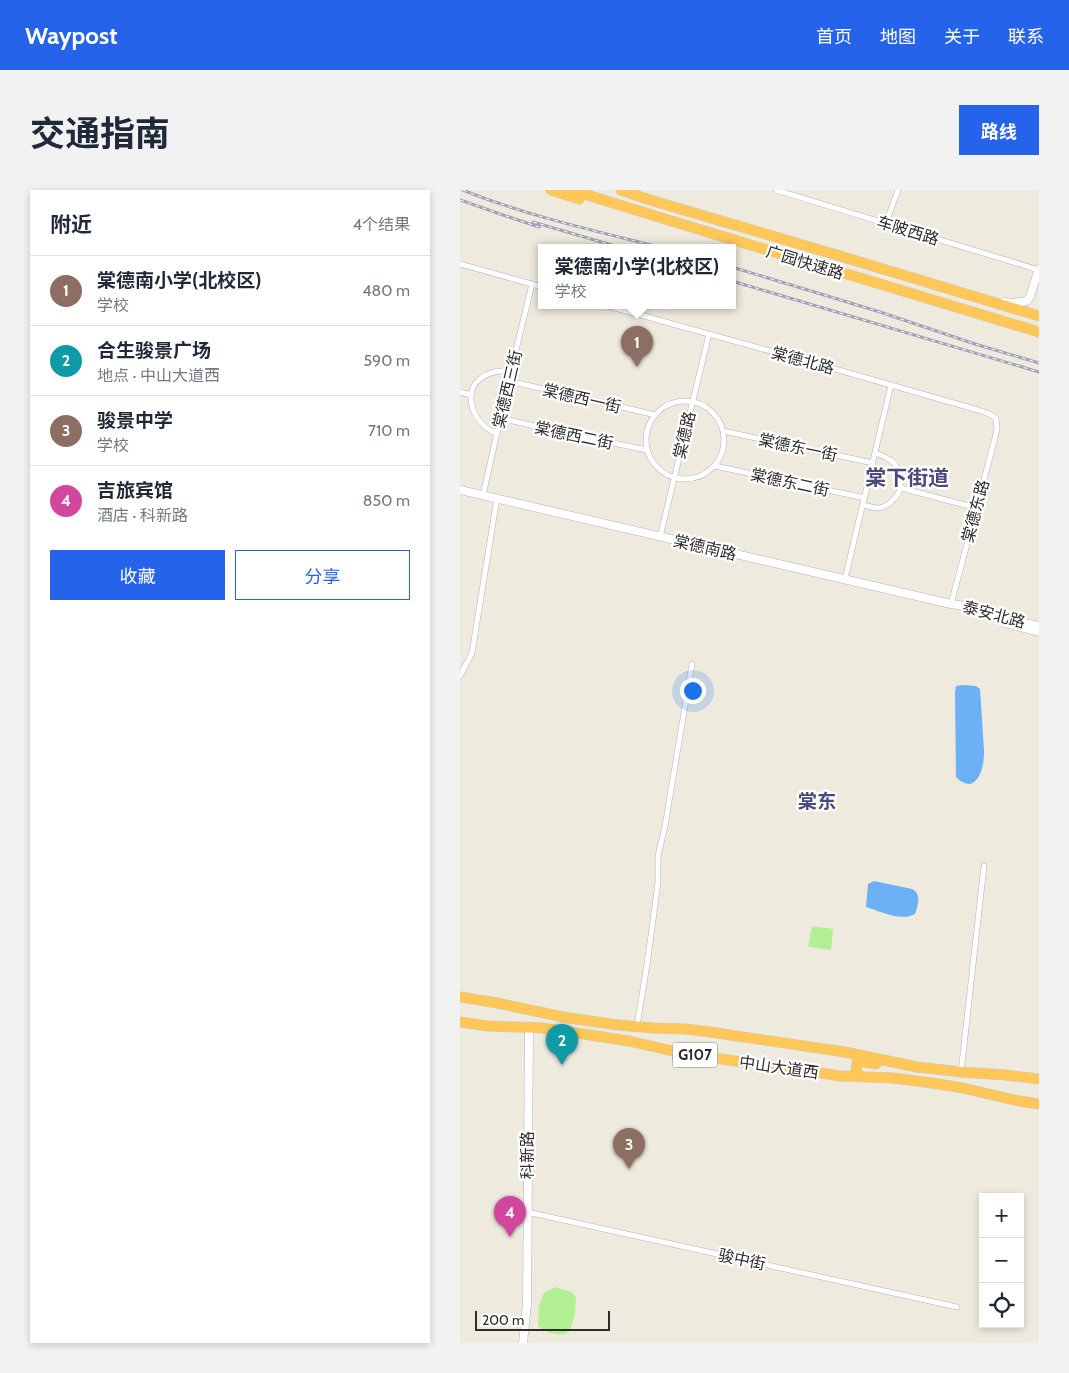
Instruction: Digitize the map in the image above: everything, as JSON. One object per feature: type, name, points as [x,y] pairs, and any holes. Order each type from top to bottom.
[{"type":"highway","points":[[551,190],[587,202],[641,212]]},
{"type":"highway","name":"广园快速路","points":[[571,190],[1039,332]]},
{"type":"highway","name":"广园快速路","points":[[621,190],[1039,316]]},
{"type":"highway","points":[[634,190],[650,200]]},
{"type":"highway","name":"中山大道西","points":[[460,997],[564,1017],[637,1027],[686,1029],[853,1053],[902,1065],[1039,1079]]},
{"type":"highway","name":"中山大道西","points":[[460,1022],[488,1026],[529,1027],[617,1038],[686,1054],[841,1076],[900,1078],[948,1085],[1039,1104]]},
{"type":"highway","points":[[863,1077],[856,1070],[856,1065],[859,1062],[902,1065]]},
{"type":"street","name":"车陂西路","points":[[776,190],[1039,270]]},
{"type":"street","points":[[886,223],[898,190]]},
{"type":"street","points":[[460,264],[538,286]]},
{"type":"street","points":[[981,298],[1013,304],[1025,302],[1030,296],[1039,270]]},
{"type":"street","name":"棠德西三街","points":[[483,495],[532,284]]},
{"type":"street","name":"棠德北路","points":[[619,309],[969,407],[996,418]]},
{"type":"street","name":"棠德路","points":[[660,537],[709,334]]},
{"type":"street","points":[[497,433],[484,428],[479,422],[473,411],[471,390],[475,383],[483,376],[494,371],[511,370]]},
{"type":"street","name":"棠德西一街","points":[[508,381],[656,415]]},
{"type":"street","points":[[845,579],[891,385]]},
{"type":"street","points":[[460,392],[470,395]]},
{"type":"street","points":[[685,401],[692,402],[704,406],[718,419],[723,431],[723,450],[715,466],[699,477],[674,478],[657,467],[650,456],[647,450],[647,431],[660,410],[672,404],[685,401]]},
{"type":"street","name":"棠德西二街","points":[[500,418],[647,450]]},
{"type":"street","name":"棠德东路","points":[[951,604],[995,438],[997,429],[996,418]]},
{"type":"street","name":"棠德东一街","points":[[723,431],[873,463]]},
{"type":"street","points":[[863,505],[879,508],[887,505],[896,497],[901,488],[902,481],[898,469],[892,461],[875,453]]},
{"type":"street","name":"棠德东二街","points":[[715,466],[865,498]]},
{"type":"street","points":[[901,488],[976,508]]},
{"type":"street","name":"棠德南路","points":[[460,490],[951,604]]},
{"type":"street","points":[[460,676],[472,654],[497,498]]},
{"type":"street","name":"泰安北路","points":[[951,604],[972,607],[1039,626]]},
{"type":"street","name":"泰安北路","points":[[951,604],[1000,622],[1039,632]]},
{"type":"street","points":[[637,1027],[658,882],[658,856],[665,826],[692,664]]},
{"type":"street","points":[[961,1072],[984,866]]},
{"type":"street","name":"科新路","points":[[523,1343],[527,1304],[529,1027]]},
{"type":"street","name":"骏中街","points":[[527,1212],[957,1307]]},
{"type":"green space","points":[[812,926],[833,929],[831,950],[808,947]]},
{"type":"green space","points":[[555,1287],[571,1292],[576,1297],[572,1326],[566,1334],[551,1333],[538,1326],[539,1305],[544,1293]]},
{"type":"water","points":[[956,686],[976,686],[980,689],[984,750],[981,771],[974,782],[969,784],[963,783],[956,777],[955,692]]},
{"type":"water","points":[[874,881],[915,891],[918,900],[915,914],[903,917],[866,907],[868,884]]},
{"type":"railway","points":[[463,190],[512,208],[647,244]]},
{"type":"railway","points":[[460,200],[539,227]]},
{"type":"railway","points":[[533,222],[608,244]]},
{"type":"railway","points":[[736,268],[1039,363]]},
{"type":"railway","points":[[736,282],[1039,372]]},
{"type":"place","name":"棠德南小学(北校区)","points":[[637,367]]},
{"type":"place","name":"合生骏景广场","points":[[562,1065]]},
{"type":"place","name":"骏景中学","points":[[629,1169]]},
{"type":"place","name":"吉旅宾馆","points":[[510,1237]]},
{"type":"district","name":"棠下街道","points":[[907,478]]},
{"type":"district","name":"棠东","points":[[817,801]]}]
